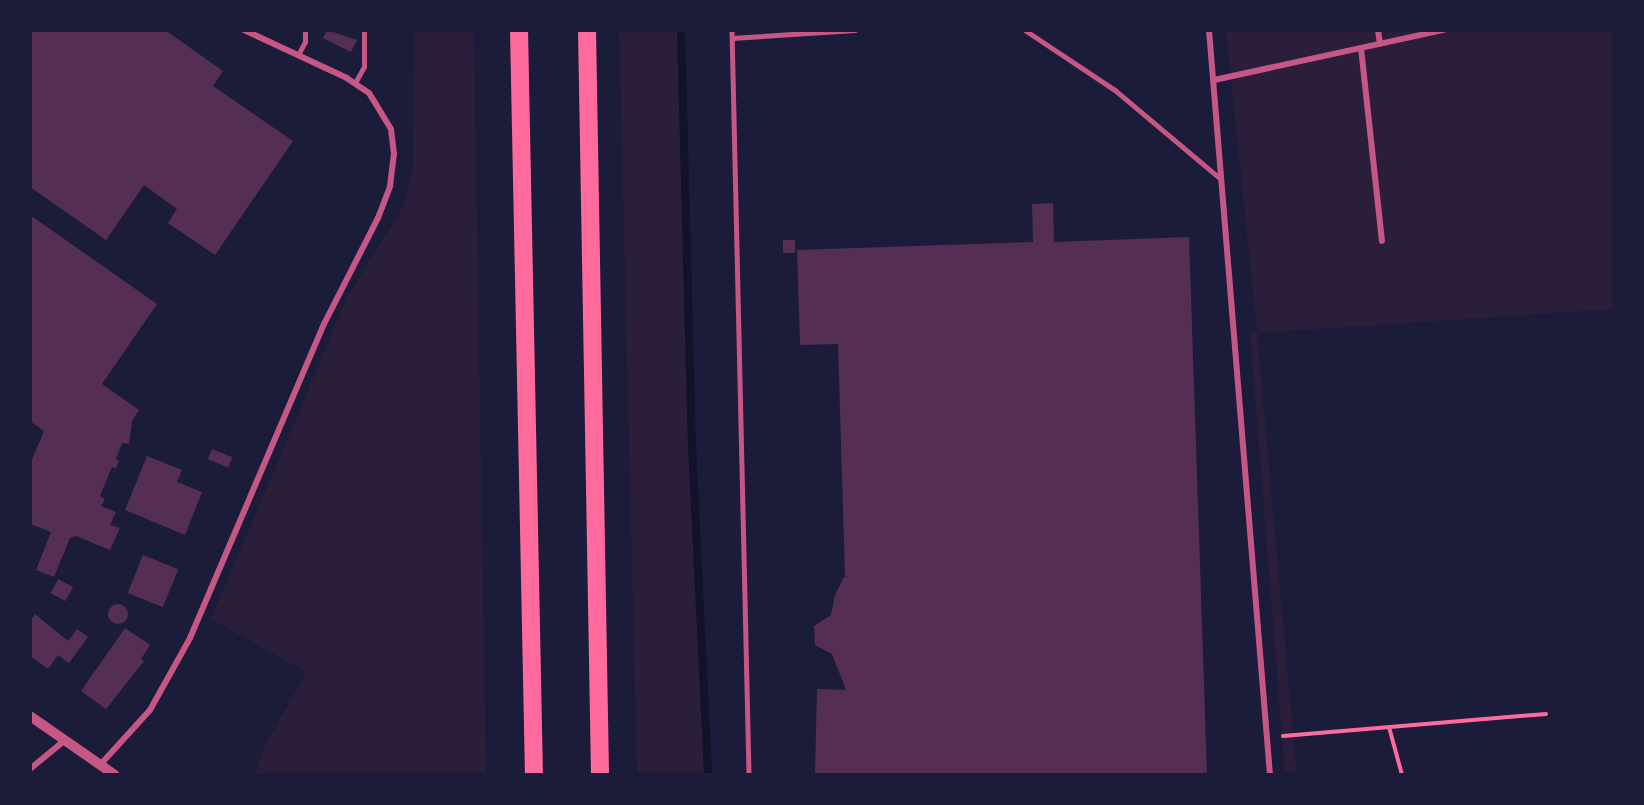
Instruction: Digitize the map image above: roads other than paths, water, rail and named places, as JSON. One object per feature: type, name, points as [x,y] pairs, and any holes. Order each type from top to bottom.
[{"type":"highway","points":[[519,30],[534,775]]},
{"type":"highway","points":[[587,30],[600,775]]},
{"type":"street","points":[[100,765],[150,710],[190,638],[319,334],[390,186],[394,154],[391,129],[369,93],[355,83],[244,30]]},
{"type":"street","points":[[1209,30],[1270,775]]},
{"type":"street","points":[[1378,30],[1380,44]]},
{"type":"street","points":[[1214,80],[1444,30]]},
{"type":"street","points":[[1360,48],[1382,241]]},
{"type":"street","points":[[30,716],[115,775]]},
{"type":"street","points":[[30,769],[65,740]]},
{"type":"lane","points":[[298,55],[305,42],[305,30]]},
{"type":"lane","points":[[355,83],[364,67],[364,30]]},
{"type":"lane","points":[[732,30],[749,775]]},
{"type":"lane","points":[[732,38],[855,30]]},
{"type":"lane","points":[[1025,30],[1115,90],[1220,178]]},
{"type":"waterway","points":[[681,30],[692,446],[708,775]]}]
